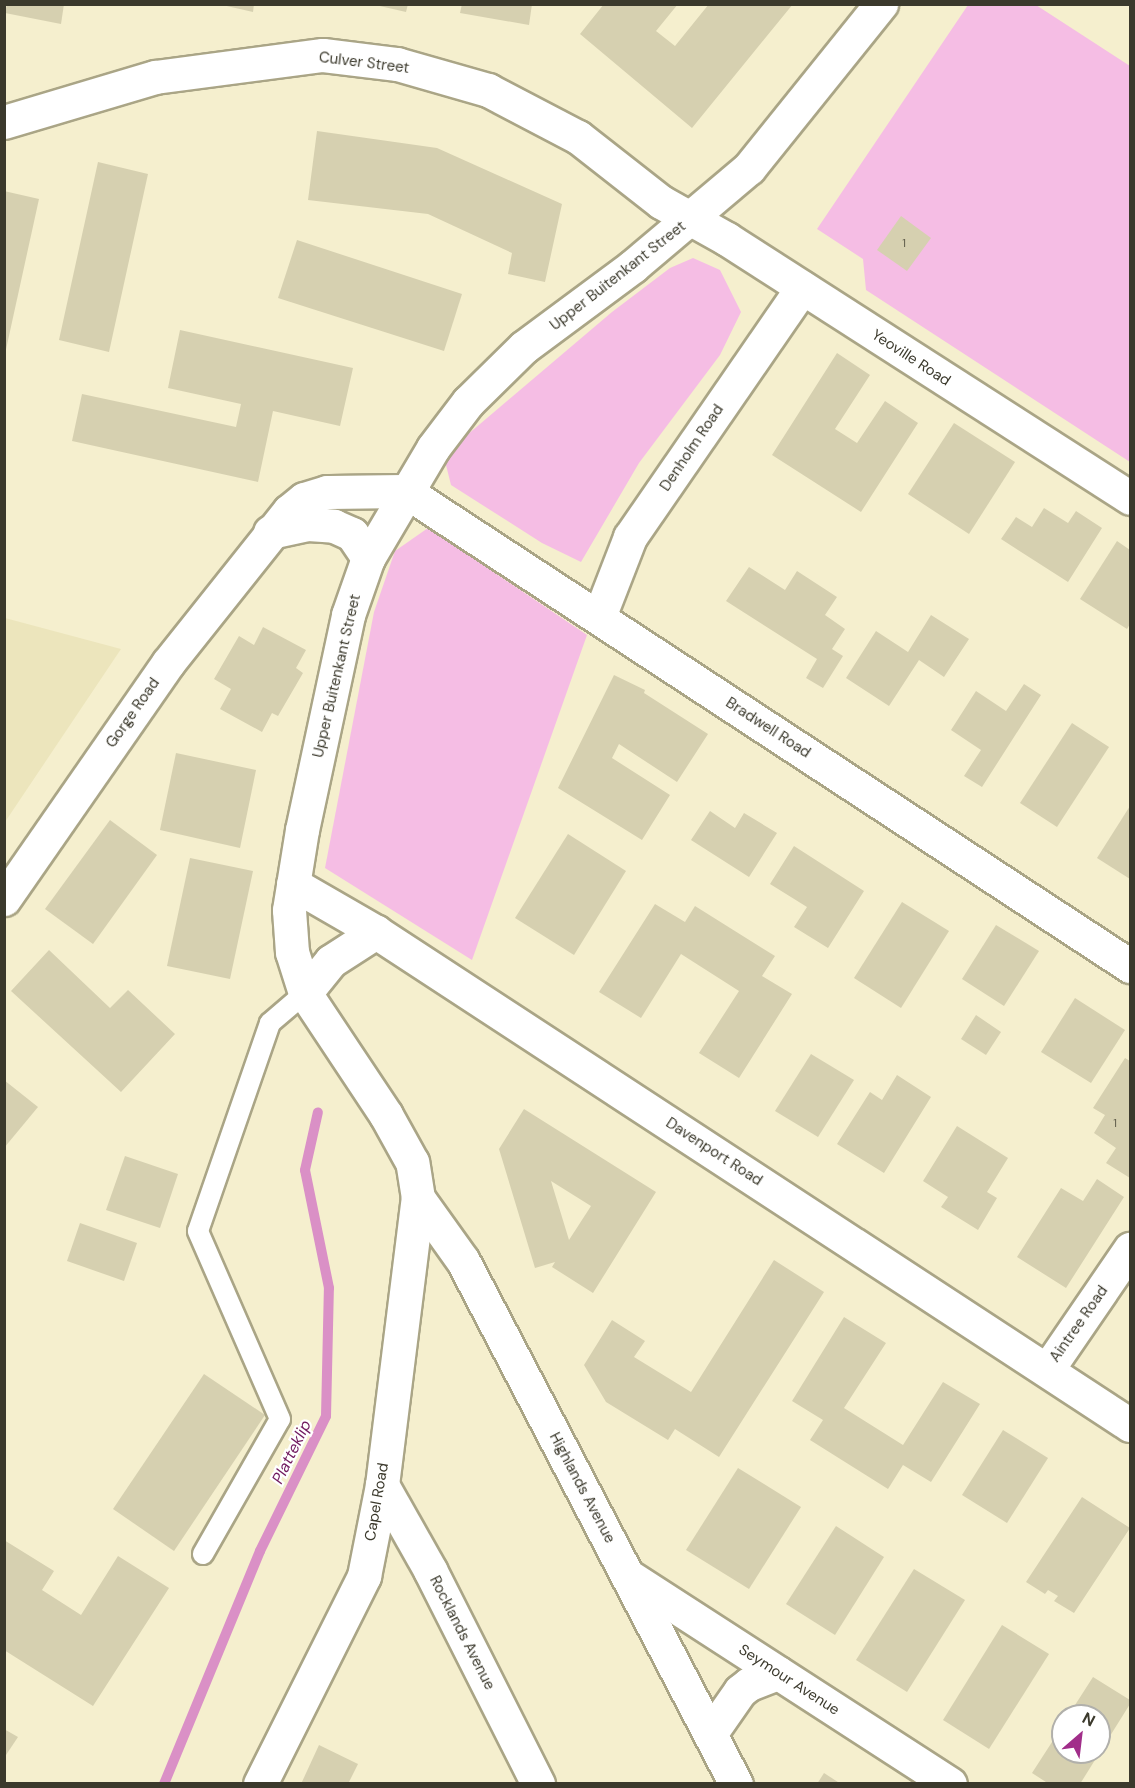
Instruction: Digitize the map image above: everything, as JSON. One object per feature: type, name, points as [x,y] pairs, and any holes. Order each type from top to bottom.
[{"type":"street","name":"Upper Buitenkant Street","points":[[418,1198],[412,1162],[386,1115],[305,993],[292,952],[290,910],[293,884],[348,615],[368,558],[405,491],[468,402],[524,347],[690,219],[749,168],[881,4]]},
{"type":"street","name":"Culver Street","points":[[4,122],[155,77],[323,55],[397,64],[488,90],[578,137],[690,219]]},
{"type":"street","name":"Yeoville Road","points":[[690,219],[1131,498]]},
{"type":"street","name":"Denholm Road","points":[[599,617],[630,537],[802,288]]},
{"type":"street","name":"Gorge Road","points":[[4,899],[168,663],[270,532],[297,503],[314,495],[405,491]]},
{"type":"street","name":"Bradwell Road","points":[[405,491],[1131,966]]},
{"type":"street","points":[[270,532],[308,524],[334,526],[352,534],[368,558]]},
{"type":"street","name":"Davenport Road","points":[[293,884],[376,932],[1131,1425]]},
{"type":"street","points":[[305,993],[330,961],[376,932]]},
{"type":"street","name":"Capel Road","points":[[260,1784],[364,1576],[382,1485],[418,1198]]},
{"type":"street","name":"Highlands Avenue","points":[[418,1198],[463,1261],[736,1784]]},
{"type":"street","name":"Aintree Road","points":[[1047,1370],[1131,1249]]},
{"type":"street","name":"Rocklands Avenue","points":[[382,1485],[430,1570],[538,1784]]},
{"type":"street","name":"Seymour Avenue","points":[[628,1576],[950,1784]]},
{"type":"street","points":[[710,1734],[740,1691],[749,1684],[778,1673]]},
{"type":"lane","points":[[203,1554],[280,1419],[198,1231],[270,1023],[305,993]]},
{"type":"shaded area","points":[[968,5],[1036,5],[1130,66],[1130,462],[866,290],[863,259],[817,229]]},
{"type":"shaded area","points":[[693,258],[720,270],[741,312],[720,355],[639,463],[581,562],[542,543],[451,485],[445,461],[460,441],[612,312],[670,268]]},
{"type":"shaded area","points":[[428,528],[587,635],[472,960],[325,868],[374,612],[395,551]]},
{"type":"shaded area","points":[[4,618],[121,649],[5,822]]},
{"type":"building","points":[[7,4],[64,4],[61,24],[5,13]]},
{"type":"building","points":[[218,4],[254,4],[253,12]]},
{"type":"building","points":[[371,4],[408,4],[406,12]]},
{"type":"building","points":[[462,4],[532,4],[529,25],[460,13]]},
{"type":"building","points":[[604,4],[678,4],[656,31],[675,46],[709,4],[793,4],[692,128],[580,34]]},
{"type":"building","points":[[317,131],[437,148],[562,204],[545,282],[508,274],[512,253],[428,214],[308,200]]},
{"type":"building","points":[[98,162],[148,174],[109,352],[59,340]]},
{"type":"building","points":[[4,191],[39,199],[5,354],[4,354]]},
{"type":"building","points":[[901,216],[931,238],[907,271],[877,250]]},
{"type":"building","points":[[297,240],[462,294],[444,351],[278,298]]},
{"type":"building","points":[[180,330],[353,368],[340,426],[273,411],[258,482],[72,441],[82,394],[236,427],[241,404],[168,388]]},
{"type":"building","points":[[837,353],[870,375],[835,429],[857,443],[885,401],[918,423],[861,512],[772,455]]},
{"type":"building","points":[[954,423],[1015,462],[969,534],[908,494]]},
{"type":"building","points":[[1044,508],[1068,523],[1076,511],[1102,528],[1068,582],[1001,539],[1016,517],[1032,527]]},
{"type":"building","points":[[1117,541],[1130,550],[1130,624],[1127,629],[1080,599]]},
{"type":"building","points":[[749,567],[785,590],[797,571],[837,597],[825,615],[845,629],[832,649],[843,656],[823,688],[806,678],[817,659],[726,601]]},
{"type":"building","points":[[931,615],[969,639],[944,677],[919,660],[889,706],[846,678],[876,631],[908,652]]},
{"type":"building","points":[[263,627],[306,650],[296,668],[303,673],[278,716],[272,713],[262,732],[220,709],[231,689],[214,679],[239,636],[254,645]]},
{"type":"building","points":[[614,675],[645,690],[644,693],[708,734],[677,782],[619,744],[612,758],[670,795],[642,840],[558,788]]},
{"type":"building","points":[[1024,684],[1041,695],[982,787],[964,776],[981,750],[951,730],[976,691],[1006,711]]},
{"type":"building","points":[[1072,723],[1109,747],[1057,827],[1020,803]]},
{"type":"building","points":[[176,753],[256,770],[240,848],[160,830]]},
{"type":"building","points":[[1130,806],[1130,879],[1097,858]]},
{"type":"building","points":[[710,811],[735,828],[744,813],[777,833],[749,877],[691,840]]},
{"type":"building","points":[[110,820],[157,855],[93,944],[45,909]]},
{"type":"building","points":[[568,834],[626,871],[574,955],[515,918]]},
{"type":"building","points":[[794,846],[864,891],[828,948],[794,927],[807,907],[770,884]]},
{"type":"building","points":[[190,858],[253,871],[230,979],[167,966]]},
{"type":"building","points":[[902,902],[949,931],[901,1008],[854,978]]},
{"type":"building","points":[[655,904],[685,922],[695,906],[775,956],[762,976],[792,994],[739,1078],[699,1053],[739,991],[681,954],[641,1018],[599,992]]},
{"type":"building","points":[[996,925],[1039,951],[1004,1006],[962,979]]},
{"type":"building","points":[[49,950],[110,1008],[128,990],[175,1034],[121,1092],[11,991]]},
{"type":"building","points":[[1075,998],[1125,1030],[1091,1083],[1041,1052]]},
{"type":"building","points":[[976,1015],[1001,1032],[986,1055],[961,1039]]},
{"type":"building","points":[[811,1054],[854,1080],[818,1137],[775,1111]]},
{"type":"building","points":[[1125,1058],[1130,1061],[1130,1178],[1106,1163],[1116,1148],[1094,1133],[1105,1115],[1093,1108]]},
{"type":"building","points":[[897,1075],[931,1097],[884,1173],[837,1144],[870,1092],[882,1100]]},
{"type":"building","points":[[4,1080],[38,1107],[4,1148]]},
{"type":"building","points":[[524,1109],[656,1192],[593,1293],[552,1267],[555,1262],[535,1268],[499,1149]],"holes":[[[551,1181],[591,1206],[569,1240]]]},
{"type":"building","points":[[957,1126],[1008,1158],[987,1192],[997,1198],[978,1230],[941,1207],[948,1197],[923,1181]]},
{"type":"building","points":[[125,1156],[178,1174],[160,1228],[106,1210]]},
{"type":"building","points":[[1097,1179],[1124,1197],[1066,1288],[1017,1257],[1061,1188],[1083,1201]]},
{"type":"building","points":[[80,1223],[137,1243],[124,1281],[67,1261]]},
{"type":"building","points":[[774,1260],[824,1292],[719,1457],[675,1429],[668,1440],[606,1402],[584,1365],[612,1320],[645,1341],[634,1357],[691,1392]]},
{"type":"building","points":[[844,1317],[886,1343],[844,1408],[903,1445],[943,1382],[980,1404],[931,1482],[903,1465],[888,1489],[810,1440],[823,1420],[792,1401]]},
{"type":"building","points":[[204,1374],[265,1415],[174,1551],[113,1509]]},
{"type":"building","points":[[1003,1430],[1048,1458],[1007,1523],[962,1495]]},
{"type":"building","points":[[738,1468],[801,1507],[749,1589],[686,1550]]},
{"type":"building","points":[[1082,1497],[1130,1528],[1074,1613],[1054,1601],[1058,1596],[1048,1590],[1045,1594],[1026,1582]]},
{"type":"building","points":[[836,1526],[884,1557],[835,1635],[786,1604]]},
{"type":"building","points":[[4,1540],[54,1571],[42,1590],[81,1615],[118,1556],[169,1588],[93,1706],[4,1650]]},
{"type":"building","points":[[914,1569],[965,1600],[907,1692],[856,1660]]},
{"type":"building","points":[[1002,1625],[1049,1654],[989,1749],[943,1720]]},
{"type":"building","points":[[1093,1677],[1130,1700],[1130,1704],[1111,1734],[1111,1704],[1076,1704]]},
{"type":"building","points":[[4,1729],[18,1737],[4,1758]]},
{"type":"building","points":[[1051,1744],[1051,1764],[1092,1764],[1080,1784],[1049,1784],[1032,1773]]},
{"type":"building","points":[[319,1745],[358,1764],[348,1784],[301,1784]]},
{"type":"building","points":[[824,1773],[841,1784],[817,1784]]},
{"type":"waterway","name":"Platteklip","points":[[164,1784],[260,1551],[326,1416],[329,1288],[305,1170],[318,1112]]}]
